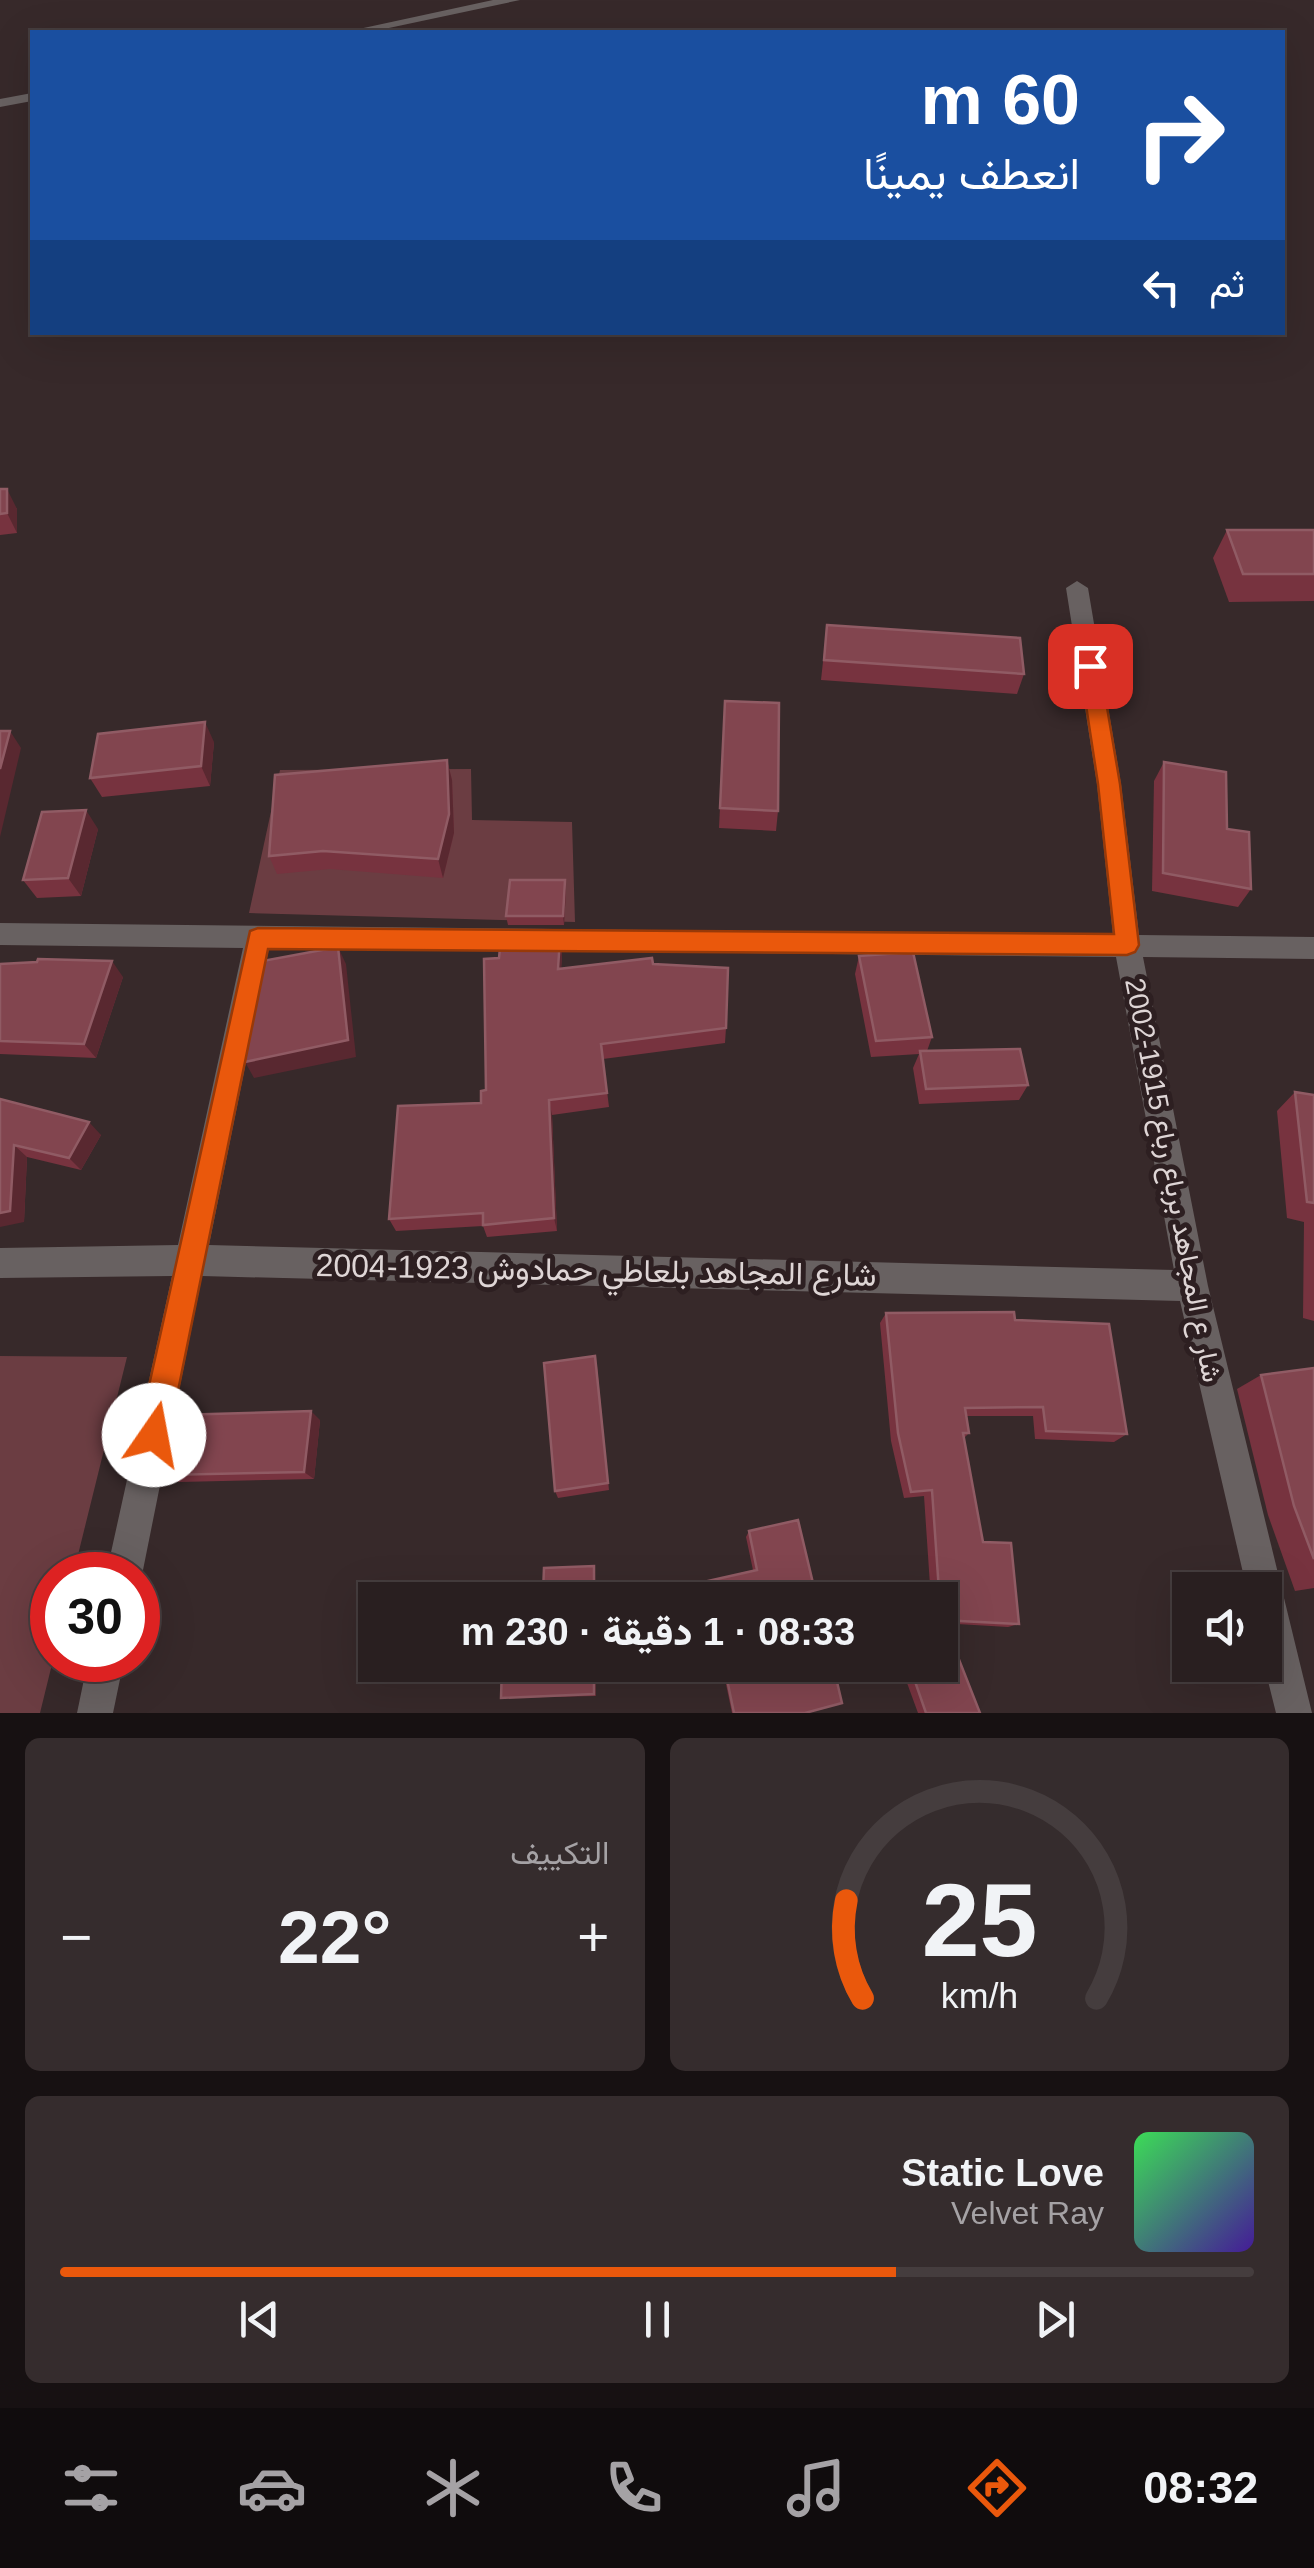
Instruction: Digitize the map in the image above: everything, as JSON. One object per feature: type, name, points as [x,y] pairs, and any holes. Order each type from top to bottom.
[{"type":"street","points":[[362,30],[513,0]]},
{"type":"street","points":[[0,103],[30,97]]},
{"type":"street","name":"شار ع المجاهد برباع رباع 1915-2002","points":[[1078,588],[1109,784],[1127,945],[1192,1286],[1260,1572]]},
{"type":"street","points":[[0,934],[1314,948]]},
{"type":"street","points":[[129,1552],[258,938]]},
{"type":"street","name":"شارع المجاهد بلعاطي حمادوش 1923-2004","points":[[0,1263],[190,1260],[1192,1286]]},
{"type":"street","name":"شار ع المجاهد برباع رباع 1915-2002","points":[[1282,1663],[1294,1713]]},
{"type":"street","points":[[94,1713],[101,1682]]},
{"type":"shaded area","points":[[471,769],[472,820],[572,822],[575,922],[249,913],[280,770]]},
{"type":"shaded area","points":[[0,1356],[127,1357],[79,1552],[30,1552],[30,1682],[48,1682],[40,1713],[0,1713]]},
{"type":"building","points":[[0,489],[7,489],[7,513],[0,514]]},
{"type":"building","points":[[1227,530],[1314,530],[1314,574],[1243,574]]},
{"type":"building","points":[[827,625],[1020,638],[1024,674],[824,660]]},
{"type":"building","points":[[725,701],[779,703],[778,811],[720,808]]},
{"type":"building","points":[[205,722],[201,766],[90,778],[98,734]]},
{"type":"building","points":[[0,731],[10,731],[0,769]]},
{"type":"building","points":[[447,760],[449,814],[438,859],[323,851],[269,856],[275,775]]},
{"type":"building","points":[[1164,762],[1226,772],[1227,829],[1249,832],[1251,889],[1163,873]]},
{"type":"building","points":[[86,810],[68,878],[23,880],[42,812]]},
{"type":"building","points":[[510,880],[565,880],[563,916],[506,916]]},
{"type":"building","points":[[501,937],[560,938],[558,969],[652,958],[653,964],[728,968],[726,1028],[601,1044],[607,1093],[549,1100],[554,1218],[483,1225],[483,1213],[389,1219],[398,1106],[481,1103],[481,1091],[486,1090],[484,959],[499,958]]},
{"type":"building","points":[[338,947],[348,1040],[245,1062],[243,1032],[257,962]]},
{"type":"building","points":[[913,952],[932,1037],[876,1041],[859,956]]},
{"type":"building","points":[[38,959],[112,961],[84,1044],[0,1041],[0,964]]},
{"type":"building","points":[[1020,1049],[1028,1085],[926,1089],[920,1051]]},
{"type":"building","points":[[1295,1092],[1314,1095],[1314,1203],[1307,1202]]},
{"type":"building","points":[[0,1099],[89,1122],[69,1158],[14,1145],[10,1211],[0,1213]]},
{"type":"building","points":[[1014,1312],[1015,1320],[1109,1324],[1127,1434],[1046,1431],[1043,1407],[965,1408],[969,1433],[963,1433],[983,1542],[1011,1543],[1019,1624],[958,1621],[958,1582],[938,1582],[932,1490],[911,1492],[898,1433],[886,1313]]},
{"type":"building","points":[[595,1356],[608,1483],[555,1491],[544,1363]]},
{"type":"building","points":[[1314,1368],[1314,1559],[1294,1506],[1261,1375]]},
{"type":"building","points":[[311,1411],[304,1472],[165,1475],[176,1415]]},
{"type":"building","points":[[798,1520],[813,1582],[708,1582],[757,1570],[749,1531]]},
{"type":"building","points":[[594,1566],[594,1582],[543,1582],[544,1568]]},
{"type":"building","points":[[958,1657],[980,1713],[926,1713],[915,1682],[958,1682]]},
{"type":"building","points":[[501,1682],[594,1682],[594,1694],[501,1698]]},
{"type":"building","points":[[728,1682],[837,1682],[842,1703],[805,1713],[734,1713]]},
{"type":"route","points":[[154,1435],[258,938],[1127,945],[1109,784],[1090,666]]}]
